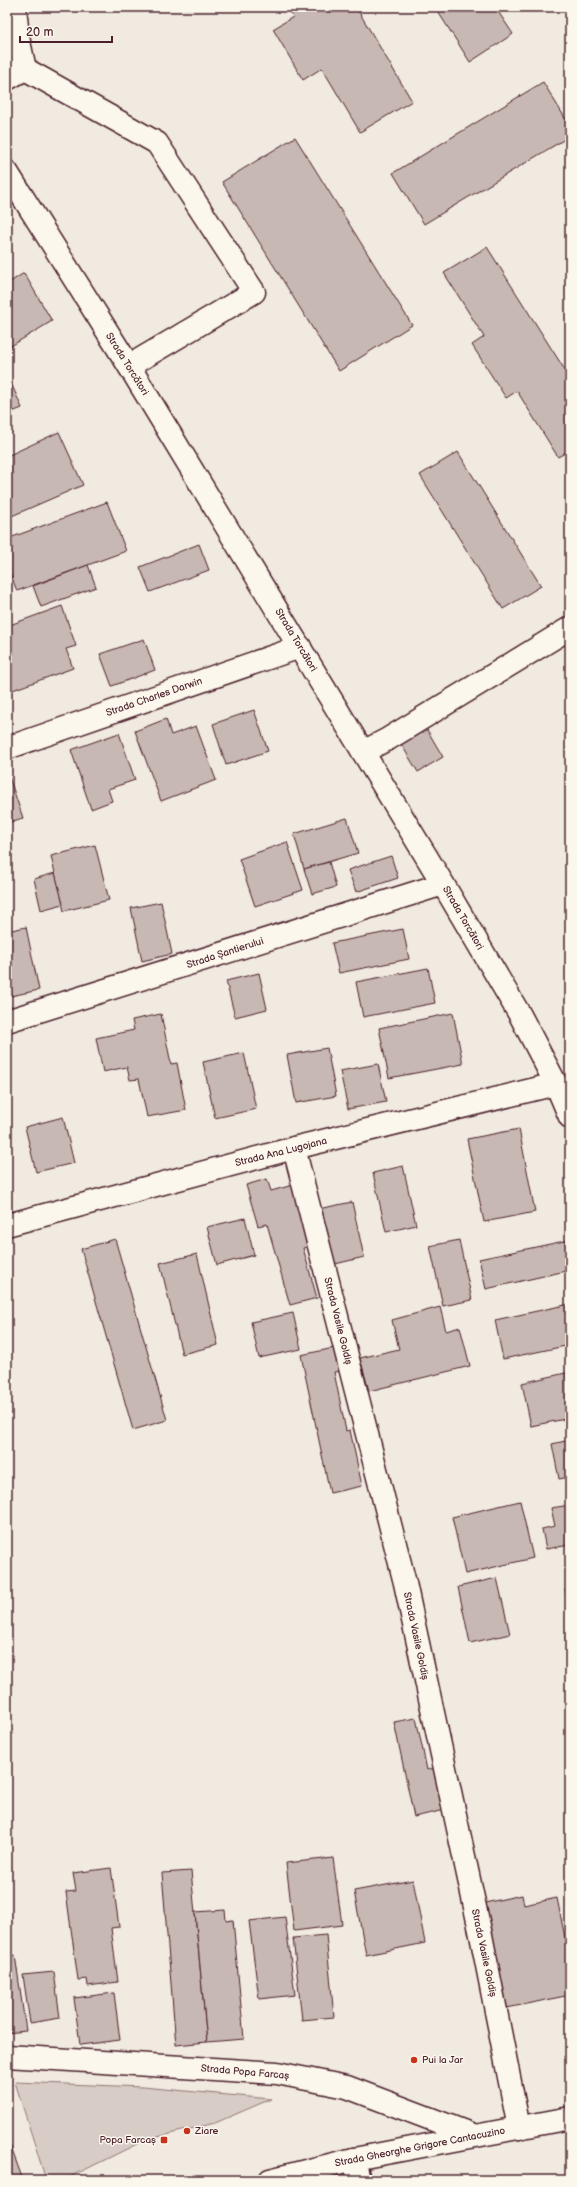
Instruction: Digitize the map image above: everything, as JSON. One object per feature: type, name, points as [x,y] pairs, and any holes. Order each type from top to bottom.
[{"type":"street","points":[[15,7],[18,37],[16,74],[157,143],[254,292],[129,366]]},
{"type":"street","name":"Strada Torcători","points":[[7,172],[129,366],[443,884],[520,1015],[556,1084],[570,1117]]},
{"type":"street","points":[[363,752],[388,739],[570,628]]},
{"type":"street","name":"Strada Charles Darwin","points":[[7,748],[300,647]]},
{"type":"street","name":"Strada Șantierului","points":[[7,1021],[443,884]]},
{"type":"street","name":"Strada Ana Lugojana","points":[[7,1225],[294,1148],[556,1084]]},
{"type":"street","name":"Strada Vasile Goldiș","points":[[294,1148],[405,1583],[481,1935],[519,2128]]},
{"type":"street","name":"Strada Popa Farcaș","points":[[7,2056],[277,2073],[347,2086],[473,2135]]},
{"type":"street","name":"Strada Gheorghe Grigore Cantacuzino","points":[[270,2180],[354,2159],[473,2135],[570,2118]]},
{"type":"street","points":[[354,2159],[359,2180]]},
{"type":"shaded area","points":[[15,2082],[143,2087],[271,2099],[215,2123],[145,2140],[64,2180],[46,2180]]},
{"type":"building","points":[[287,7],[356,7],[412,101],[360,132],[322,68],[303,80],[273,29],[293,17]]},
{"type":"building","points":[[435,7],[495,7],[513,34],[470,62]]},
{"type":"building","points":[[543,82],[570,126],[570,136],[424,224],[393,173]]},
{"type":"building","points":[[295,137],[412,325],[339,371],[222,182]]},
{"type":"building","points":[[487,247],[570,378],[570,450],[558,457],[517,391],[506,398],[472,345],[484,337],[444,273]]},
{"type":"building","points":[[24,273],[52,321],[11,346],[7,339],[7,284]]},
{"type":"building","points":[[7,374],[22,408],[7,414]]},
{"type":"building","points":[[7,423],[11,432],[7,433]]},
{"type":"building","points":[[59,432],[83,485],[7,518],[7,456]]},
{"type":"building","points":[[458,452],[541,586],[503,609],[420,475]]},
{"type":"building","points":[[107,502],[126,551],[17,591],[7,565],[7,539]]},
{"type":"building","points":[[199,544],[209,570],[150,592],[140,567]]},
{"type":"building","points":[[88,565],[96,587],[41,607],[33,586]]},
{"type":"building","points":[[62,606],[76,646],[66,649],[73,668],[10,691],[7,684],[7,626]]},
{"type":"building","points":[[144,639],[155,670],[112,686],[100,654]]},
{"type":"building","points":[[254,710],[268,751],[226,765],[213,724]]},
{"type":"building","points":[[166,719],[171,735],[196,726],[216,780],[161,801],[135,731]]},
{"type":"building","points":[[426,728],[443,757],[418,772],[401,744]]},
{"type":"building","points":[[119,733],[135,780],[108,789],[112,801],[91,809],[71,750]]},
{"type":"building","points":[[8,774],[23,818],[7,823],[7,775]]},
{"type":"building","points":[[347,818],[358,853],[304,869],[294,834]]},
{"type":"building","points":[[287,842],[303,890],[255,906],[239,859]]},
{"type":"building","points":[[95,845],[109,900],[64,911],[51,856]]},
{"type":"building","points":[[391,856],[398,878],[356,892],[348,870]]},
{"type":"building","points":[[329,862],[336,887],[312,894],[304,869]]},
{"type":"building","points":[[55,873],[63,904],[41,910],[34,879]]},
{"type":"building","points":[[161,902],[172,954],[142,961],[131,908]]},
{"type":"building","points":[[26,927],[39,990],[11,996],[7,974],[7,931]]},
{"type":"building","points":[[403,929],[409,959],[339,973],[332,943]]},
{"type":"building","points":[[428,968],[435,1003],[363,1017],[356,982]]},
{"type":"building","points":[[259,973],[267,1009],[235,1017],[226,981]]},
{"type":"building","points":[[453,1013],[463,1064],[389,1078],[379,1028]]},
{"type":"building","points":[[161,1014],[171,1064],[177,1063],[186,1110],[147,1117],[139,1079],[130,1080],[127,1067],[103,1072],[96,1038],[134,1030],[132,1020]]},
{"type":"building","points":[[327,1048],[336,1096],[296,1103],[287,1055]]},
{"type":"building","points":[[244,1053],[256,1109],[215,1118],[203,1062]]},
{"type":"building","points":[[378,1064],[386,1102],[348,1109],[340,1071]]},
{"type":"building","points":[[63,1117],[74,1163],[36,1172],[25,1127]]},
{"type":"building","points":[[519,1129],[535,1212],[484,1222],[467,1139]]},
{"type":"building","points":[[403,1166],[416,1225],[386,1232],[373,1173]]},
{"type":"building","points":[[267,1179],[271,1191],[293,1185],[311,1246],[303,1248],[317,1298],[290,1305],[267,1224],[258,1226],[246,1185]]},
{"type":"building","points":[[352,1202],[364,1257],[331,1265],[318,1209]]},
{"type":"building","points":[[245,1218],[254,1255],[217,1265],[207,1227]]},
{"type":"building","points":[[115,1239],[167,1420],[133,1430],[81,1249]]},
{"type":"building","points":[[459,1240],[472,1300],[443,1306],[430,1246]]},
{"type":"building","points":[[569,1240],[570,1270],[486,1289],[479,1259]]},
{"type":"building","points":[[197,1254],[218,1345],[182,1354],[160,1263]]},
{"type":"building","points":[[570,1304],[570,1345],[503,1359],[495,1320]]},
{"type":"building","points":[[440,1307],[446,1331],[460,1327],[470,1366],[369,1391],[360,1358],[399,1349],[392,1320]]},
{"type":"building","points":[[293,1313],[301,1349],[259,1358],[251,1322]]},
{"type":"building","points":[[334,1348],[340,1371],[334,1372],[346,1431],[350,1430],[362,1486],[330,1493],[301,1355]]},
{"type":"building","points":[[570,1372],[570,1418],[531,1426],[522,1383]]},
{"type":"building","points":[[570,1440],[570,1477],[559,1479],[552,1444]]},
{"type":"building","points":[[520,1501],[533,1558],[465,1574],[452,1517]]},
{"type":"building","points":[[570,1505],[570,1545],[546,1549],[542,1529],[555,1526],[551,1508]]},
{"type":"building","points":[[497,1578],[510,1634],[470,1643],[458,1587]]},
{"type":"building","points":[[570,1588],[570,1613],[565,1589]]},
{"type":"building","points":[[570,1636],[570,1660],[565,1637]]},
{"type":"building","points":[[416,1718],[427,1770],[436,1768],[445,1810],[414,1817],[394,1722]]},
{"type":"building","points":[[7,1829],[10,1854],[7,1855]]},
{"type":"building","points":[[333,1858],[342,1925],[294,1931],[286,1863]]},
{"type":"building","points":[[111,1868],[119,1927],[111,1928],[118,1982],[88,1986],[87,1979],[78,1980],[66,1892],[76,1891],[73,1873]]},
{"type":"building","points":[[191,1871],[207,2042],[176,2045],[162,1873]]},
{"type":"building","points":[[413,1880],[425,1943],[366,1955],[354,1891]]},
{"type":"building","points":[[522,1895],[524,1905],[557,1898],[570,1963],[570,1995],[502,2009],[480,1904]]},
{"type":"building","points":[[225,1910],[226,1921],[233,1920],[244,2039],[207,2042],[195,1912]]},
{"type":"building","points":[[285,1917],[295,1995],[259,1999],[249,1921]]},
{"type":"building","points":[[326,1935],[334,2017],[302,2020],[293,1938]]},
{"type":"building","points":[[15,1955],[26,2031],[7,2033],[7,1956]]},
{"type":"building","points":[[54,1972],[60,2018],[30,2023],[23,1975]]},
{"type":"building","points":[[114,1993],[120,2040],[80,2045],[74,1998]]},
{"type":"building","points":[[10,2145],[23,2180],[7,2180],[7,2147]]},
{"type":"place","name":"Pui la Jar","points":[[414,2060]]},
{"type":"place","name":"Ziare","points":[[187,2131]]},
{"type":"place","name":"Popa Farcaș","points":[[164,2140]]}]
